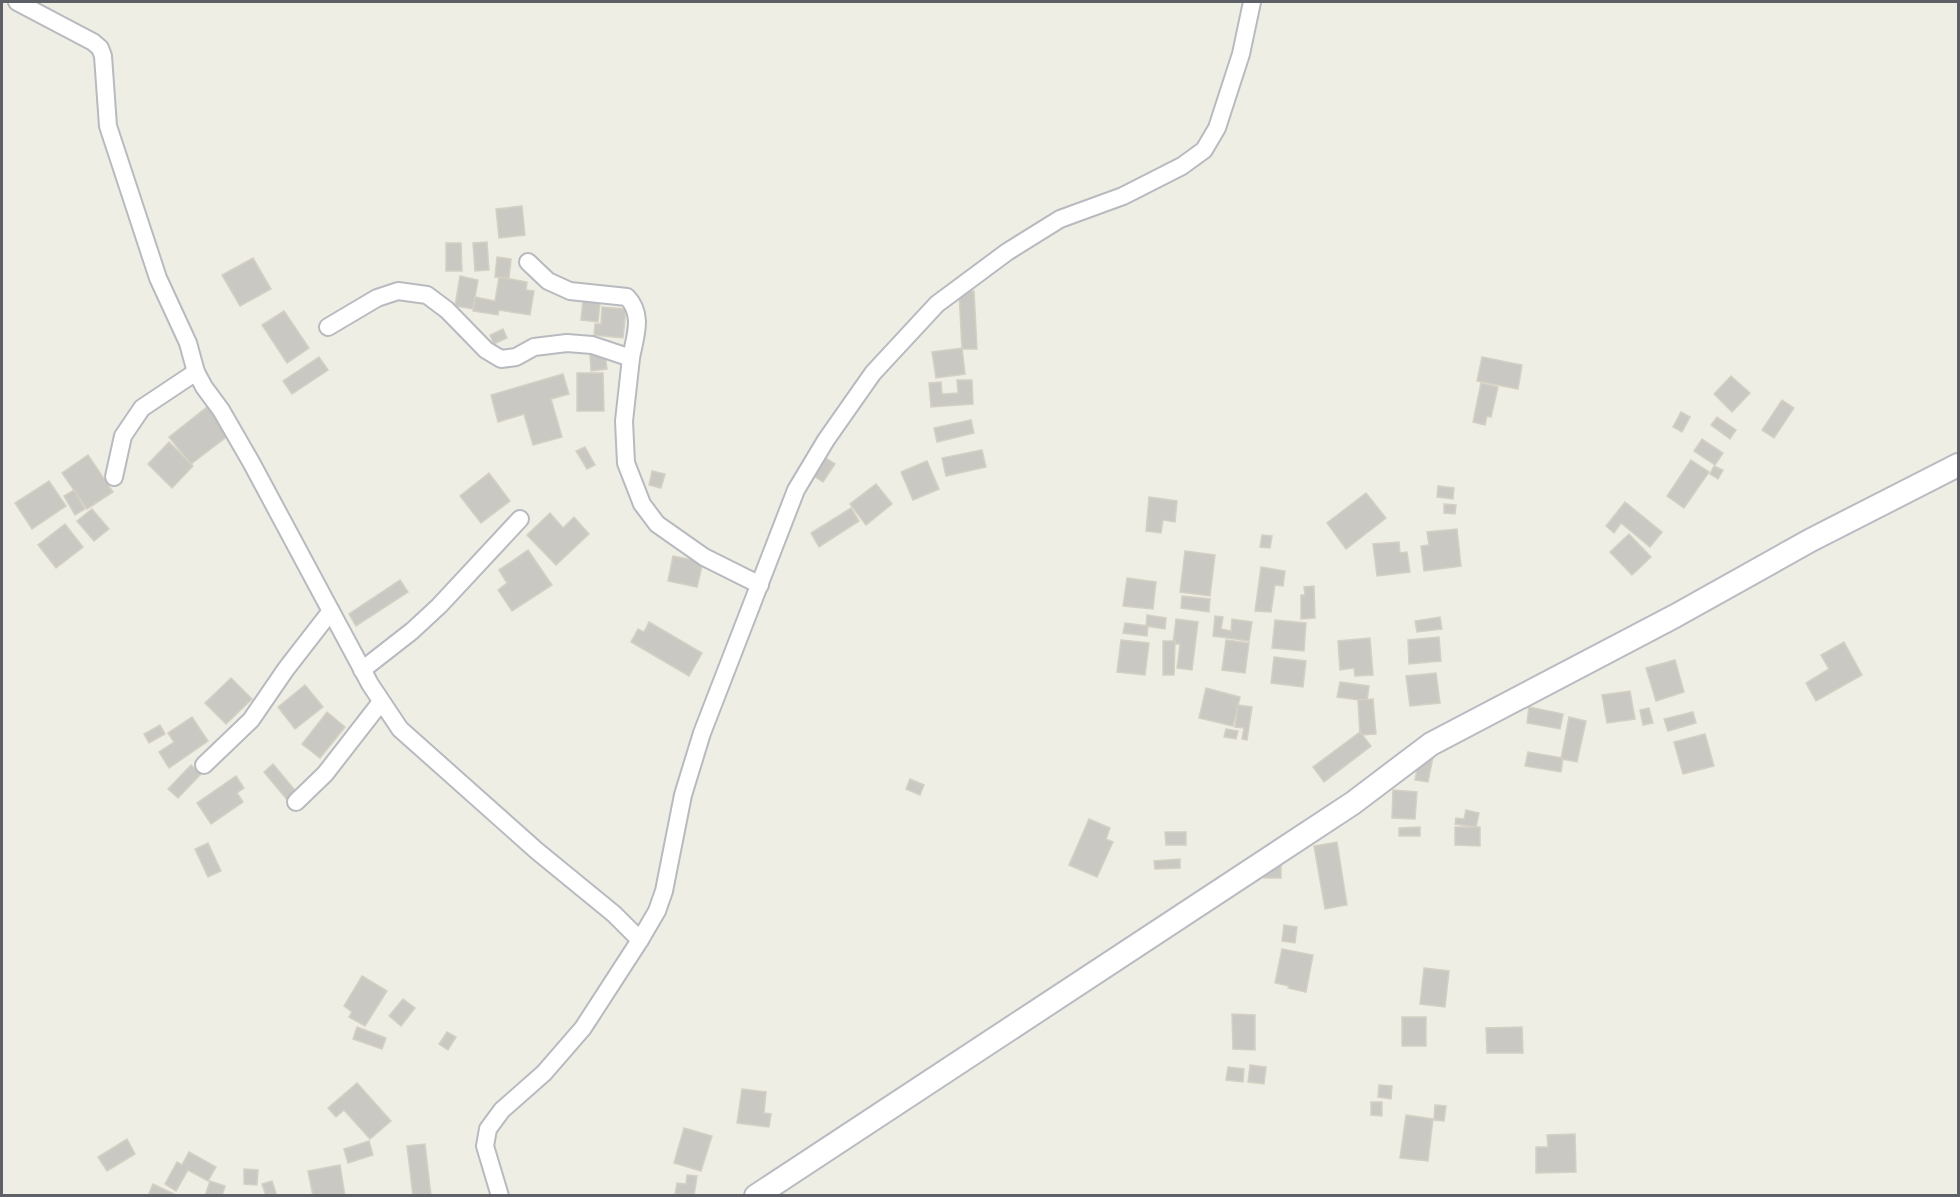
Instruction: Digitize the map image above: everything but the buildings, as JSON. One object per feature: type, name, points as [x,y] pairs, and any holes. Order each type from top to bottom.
[{"type":"street","points":[[17,2],[93,42],[100,48],[103,56],[108,126],[158,278],[188,343],[196,372],[251,462],[381,702],[400,729],[537,851],[614,914],[640,940]]},
{"type":"street","points":[[500,1196],[485,1146],[488,1129],[502,1110],[544,1073],[584,1028],[657,911],[664,891],[683,795],[702,733],[796,490],[826,440],[873,373],[937,304],[1007,252],[1060,219],[1123,196],[1182,166],[1204,150],[1217,128],[1241,54],[1252,2]]},
{"type":"street","points":[[528,262],[548,281],[570,291],[627,297],[635,305],[637,324],[624,422],[626,463],[642,504],[657,524],[704,557],[760,585]]},
{"type":"street","points":[[328,327],[377,298],[398,291],[427,295],[447,310],[486,350],[501,359],[516,357],[534,347],[567,343],[592,345],[631,358]]},
{"type":"street","points":[[114,477],[123,436],[142,408],[196,372]]},
{"type":"street","points":[[756,1196],[1353,803],[1431,744],[1675,616],[1811,540],[1959,465]]},
{"type":"street","points":[[363,670],[440,606],[520,519]]},
{"type":"street","points":[[204,765],[251,720],[286,669],[331,611]]},
{"type":"street","points":[[296,802],[325,774],[381,702]]}]
